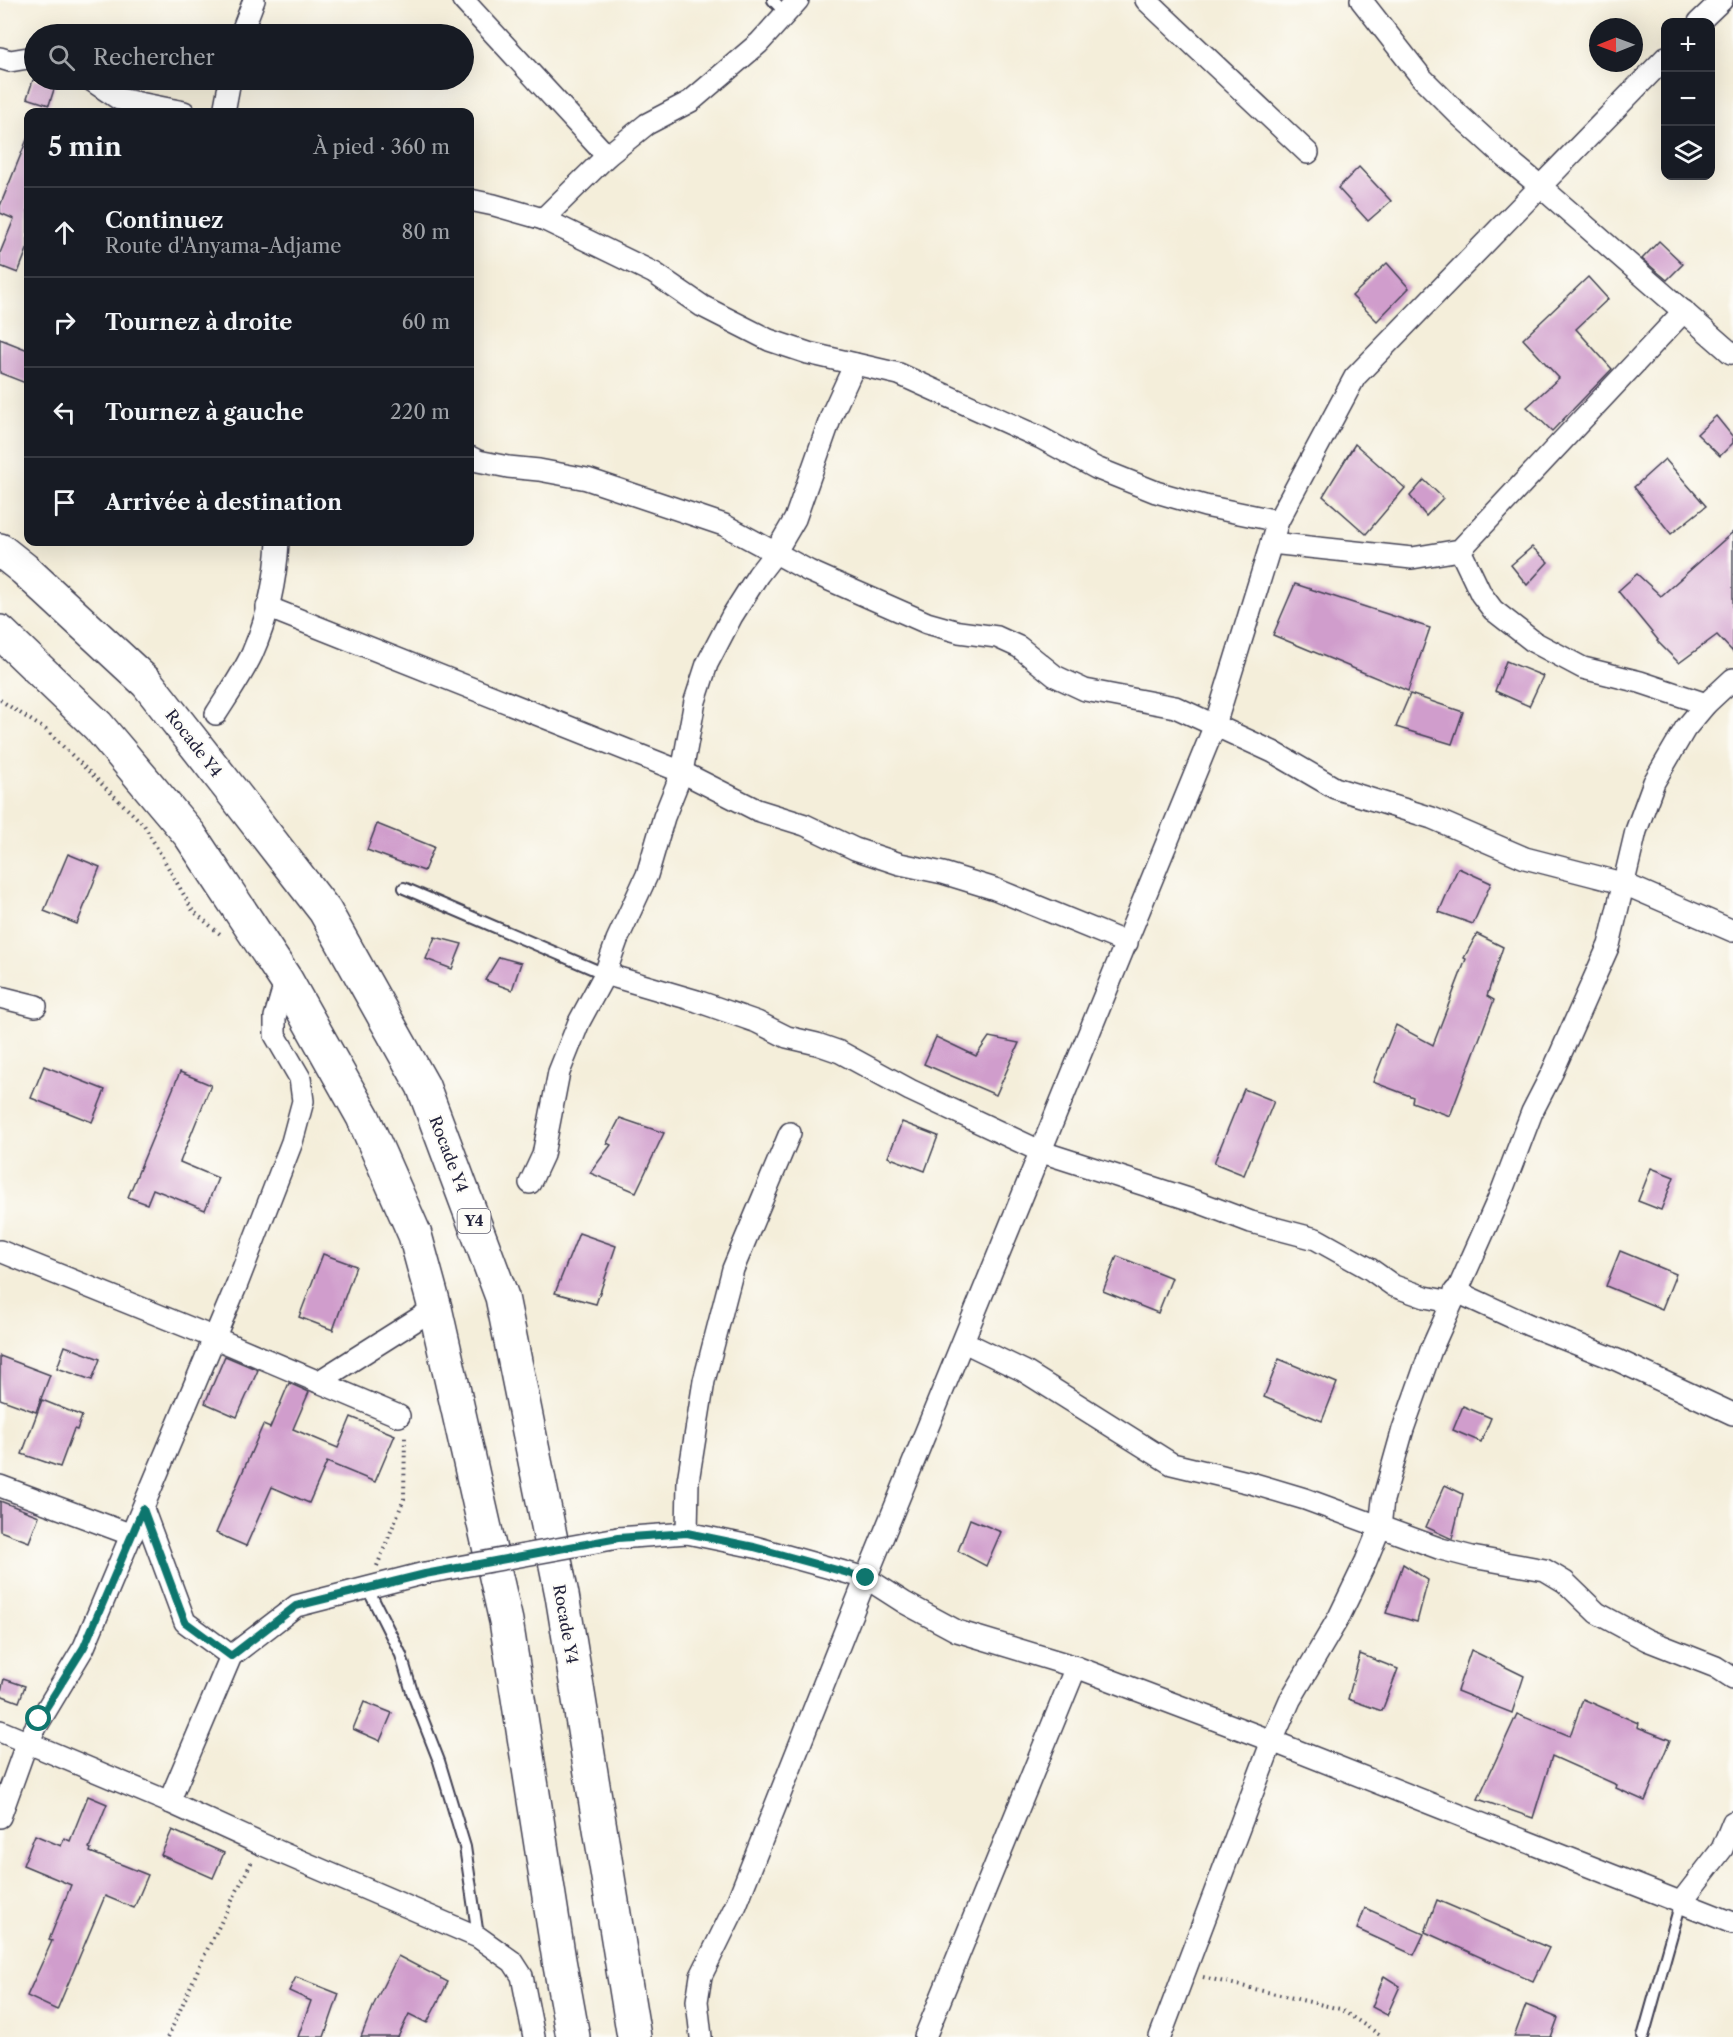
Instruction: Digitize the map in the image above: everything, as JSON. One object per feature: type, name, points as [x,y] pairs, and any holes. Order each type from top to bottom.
[{"type":"highway","name":"Rocade Y4","points":[[0,550],[24,569],[147,683],[325,912],[423,1086],[502,1297],[562,1595],[634,2037]]},
{"type":"highway","points":[[0,632],[98,726],[190,835],[285,980],[363,1117],[415,1235],[435,1308],[506,1621],[573,2037]]},
{"type":"street","points":[[245,24],[254,0]]},
{"type":"street","points":[[463,0],[607,156]]},
{"type":"street","points":[[1146,0],[1308,153]]},
{"type":"street","points":[[1361,0],[1422,78],[1505,157],[1731,353],[1733,352]]},
{"type":"street","points":[[1703,18],[1718,1]]},
{"type":"street","points":[[543,219],[607,156],[647,124],[691,101],[759,43],[786,5]]},
{"type":"street","points":[[3,64],[24,59]]},
{"type":"street","points":[[701,2037],[697,2001],[701,1976],[736,1905],[866,1578],[1215,725],[1278,521],[1356,377],[1661,61]]},
{"type":"street","points":[[106,90],[119,99],[164,108]]},
{"type":"street","points":[[225,108],[228,90]]},
{"type":"street","points":[[474,201],[543,219],[654,273],[702,306],[769,340],[808,353],[899,374],[1041,438],[1096,468],[1156,492],[1205,506],[1278,521]]},
{"type":"street","points":[[1271,543],[1412,558],[1460,550],[1683,310]]},
{"type":"street","points":[[530,1183],[543,1155],[559,1072],[579,1022],[606,974],[617,940],[647,875],[664,817],[682,772],[695,701],[707,664],[732,616],[758,575],[776,553],[795,519],[831,414],[855,364]]},
{"type":"street","points":[[474,458],[508,467],[587,479],[724,525],[809,571],[927,623],[959,632],[997,637],[1019,647],[1055,676],[1085,690],[1175,707],[1273,752],[1335,788],[1432,818],[1526,858],[1622,884],[1733,931]]},
{"type":"street","points":[[216,714],[251,656],[261,632],[277,567],[278,546]]},
{"type":"street","points":[[1460,550],[1480,594],[1493,610],[1534,642],[1583,668],[1640,682],[1706,704]]},
{"type":"street","points":[[267,607],[682,772],[758,810],[805,825],[855,849],[900,864],[943,873],[995,889],[1127,943]]},
{"type":"street","points":[[1160,2037],[1290,1700],[1339,1617],[1380,1527],[1383,1500],[1403,1429],[1431,1350],[1501,1192],[1532,1112],[1609,945],[1636,831],[1654,782],[1685,729],[1706,704],[1733,679]]},
{"type":"street","points":[[606,974],[697,1001],[757,1022],[787,1037],[840,1052],[910,1090],[1042,1152],[1198,1202],[1251,1222],[1316,1239],[1370,1269],[1394,1286],[1425,1297],[1453,1296],[1617,1360],[1733,1414]]},
{"type":"street","points":[[0,1817],[27,1742],[84,1647],[215,1338],[292,1142],[303,1101],[300,1078],[275,1035],[275,1017],[285,980]]},
{"type":"street","points":[[0,997],[36,1006]]},
{"type":"street","points":[[687,1533],[688,1481],[704,1381],[733,1269],[790,1133]]},
{"type":"street","points":[[0,1251],[399,1416]]},
{"type":"street","points":[[318,1382],[435,1308]]},
{"type":"street","points":[[964,1342],[1024,1371],[1172,1464],[1305,1498],[1442,1549],[1472,1557],[1545,1570],[1565,1582],[1597,1613],[1647,1640],[1716,1667],[1733,1678]]},
{"type":"street","points":[[0,1486],[132,1534]]},
{"type":"street","points":[[143,1509],[185,1622],[231,1656]]},
{"type":"street","points":[[168,1802],[231,1656],[296,1606],[425,1574],[618,1538],[687,1533],[754,1547],[866,1578],[905,1603],[957,1631],[1076,1667],[1733,1923]]},
{"type":"street","points":[[925,2037],[1076,1667]]},
{"type":"street","points":[[0,1731],[478,1937],[513,1962],[522,1976],[534,2037]]},
{"type":"street","points":[[1681,1902],[1722,1849],[1733,1822]]},
{"type":"lane","points":[[404,888],[606,974]]},
{"type":"lane","points":[[368,1589],[401,1655],[412,1692],[439,1761],[465,1847],[478,1937]]},
{"type":"lane","points":[[1643,2037],[1681,1902]]},
{"type":"path","points":[[0,700],[46,730],[144,825],[193,911],[220,934],[238,939],[252,931]]},
{"type":"path","points":[[368,1589],[404,1499],[406,1437],[399,1416]]},
{"type":"path","points":[[168,2037],[204,1956],[261,1844]]},
{"type":"path","points":[[1185,1973],[1340,2009],[1383,2037]]},
{"type":"building","points":[[30,90],[54,90],[49,105],[27,98]]},
{"type":"building","points":[[24,147],[24,257],[18,273],[0,266],[0,253],[14,219],[0,213],[0,206]]},
{"type":"building","points":[[1359,167],[1391,201],[1368,221],[1338,188]]},
{"type":"building","points":[[1659,241],[1683,264],[1667,280],[1642,259]]},
{"type":"building","points":[[1387,263],[1409,288],[1377,321],[1352,296]]},
{"type":"building","points":[[1588,277],[1608,299],[1576,329],[1612,369],[1552,431],[1527,407],[1559,378],[1523,339]]},
{"type":"building","points":[[0,339],[24,348],[24,382],[0,373]]},
{"type":"building","points":[[1716,416],[1733,437],[1733,443],[1720,456],[1697,434]]},
{"type":"building","points":[[1355,444],[1405,488],[1366,534],[1323,496]]},
{"type":"building","points":[[1665,459],[1706,506],[1671,534],[1634,487]]},
{"type":"building","points":[[1424,480],[1443,498],[1426,516],[1410,496]]},
{"type":"building","points":[[1733,532],[1733,652],[1717,635],[1679,663],[1657,641],[1618,591],[1637,574],[1661,596]]},
{"type":"building","points":[[1532,547],[1548,562],[1527,585],[1511,565]]},
{"type":"building","points":[[1295,584],[1430,628],[1408,691],[1273,635]]},
{"type":"building","points":[[1506,661],[1543,676],[1529,706],[1495,691]]},
{"type":"building","points":[[1410,694],[1463,712],[1452,744],[1396,727]]},
{"type":"building","points":[[377,824],[434,847],[424,871],[367,850]]},
{"type":"building","points":[[68,854],[100,867],[77,924],[44,911]]},
{"type":"building","points":[[1458,868],[1491,883],[1473,924],[1439,912]]},
{"type":"building","points":[[1477,934],[1503,947],[1487,996],[1494,1000],[1450,1116],[1412,1102],[1413,1097],[1373,1082],[1396,1025],[1433,1045],[1466,959],[1464,958]]},
{"type":"building","points":[[435,937],[462,944],[452,969],[426,959]]},
{"type":"building","points":[[499,957],[521,963],[512,990],[485,980]]},
{"type":"building","points":[[936,1037],[976,1056],[989,1037],[1019,1043],[996,1095],[924,1064]]},
{"type":"building","points":[[44,1066],[105,1090],[92,1122],[31,1098]]},
{"type":"building","points":[[180,1072],[211,1085],[180,1162],[218,1178],[205,1210],[153,1189],[147,1204],[128,1197]]},
{"type":"building","points":[[1244,1089],[1274,1101],[1244,1175],[1214,1163]]},
{"type":"building","points":[[620,1118],[664,1133],[636,1192],[590,1173],[611,1145],[607,1143]]},
{"type":"building","points":[[902,1122],[938,1136],[925,1171],[888,1157]]},
{"type":"building","points":[[1651,1168],[1674,1177],[1661,1210],[1638,1201]]},
{"type":"building","points":[[579,1233],[616,1246],[596,1304],[555,1293]]},
{"type":"building","points":[[1620,1251],[1676,1274],[1662,1309],[1606,1286]]},
{"type":"building","points":[[323,1254],[356,1266],[333,1330],[299,1317]]},
{"type":"building","points":[[1117,1256],[1172,1278],[1158,1313],[1103,1291]]},
{"type":"building","points":[[65,1346],[100,1359],[92,1380],[57,1368]]},
{"type":"building","points":[[0,1356],[50,1375],[36,1412],[0,1399]]},
{"type":"building","points":[[225,1356],[258,1370],[237,1417],[205,1403]]},
{"type":"building","points":[[1279,1359],[1337,1383],[1322,1421],[1264,1397]]},
{"type":"building","points":[[289,1383],[309,1392],[293,1429],[338,1448],[351,1417],[395,1435],[375,1482],[327,1462],[309,1503],[272,1487],[246,1546],[216,1533],[263,1425],[270,1428]]},
{"type":"building","points":[[42,1400],[82,1416],[77,1430],[74,1429],[60,1467],[22,1454]]},
{"type":"building","points":[[1463,1406],[1491,1418],[1481,1442],[1453,1430]]},
{"type":"building","points":[[1445,1485],[1463,1494],[1452,1539],[1426,1527]]},
{"type":"building","points":[[0,1501],[39,1516],[29,1542],[0,1531]]},
{"type":"building","points":[[970,1519],[1001,1532],[986,1566],[958,1551]]},
{"type":"building","points":[[1403,1564],[1428,1580],[1417,1622],[1386,1613]]},
{"type":"building","points":[[1471,1650],[1524,1676],[1512,1713],[1457,1691]]},
{"type":"building","points":[[1360,1654],[1398,1669],[1382,1711],[1348,1699]]},
{"type":"building","points":[[4,1679],[25,1686],[19,1702],[0,1695]]},
{"type":"building","points":[[1583,1699],[1638,1723],[1637,1727],[1670,1740],[1645,1801],[1616,1788],[1617,1785],[1552,1756],[1533,1818],[1478,1799],[1517,1714],[1570,1736]]},
{"type":"building","points":[[364,1702],[392,1713],[380,1741],[353,1729]]},
{"type":"building","points":[[88,1796],[107,1804],[89,1848],[90,1852],[148,1875],[134,1908],[105,1896],[57,2010],[27,1996],[52,1941],[49,1940],[71,1885],[23,1865],[35,1835],[61,1846],[64,1838],[70,1841]]},
{"type":"building","points":[[172,1830],[224,1853],[213,1878],[161,1855]]},
{"type":"building","points":[[1437,1900],[1549,1948],[1533,1981],[1425,1932]]},
{"type":"building","points":[[1365,1908],[1424,1934],[1414,1955],[1357,1929]]},
{"type":"building","points":[[398,1956],[448,1982],[427,2023],[409,2014],[398,2037],[361,2037],[375,2002]]},
{"type":"building","points":[[1384,1976],[1400,1986],[1387,2015],[1372,2007]]},
{"type":"building","points":[[296,1977],[339,1994],[324,2037],[298,2037],[311,2001],[289,1991]]},
{"type":"building","points":[[1526,2005],[1558,2018],[1551,2037],[1514,2037]]},
{"type":"route","points":[[39,1719],[84,1647],[143,1509],[185,1622],[231,1656],[296,1606],[425,1574],[618,1538],[687,1533],[754,1547],[866,1578]]}]
